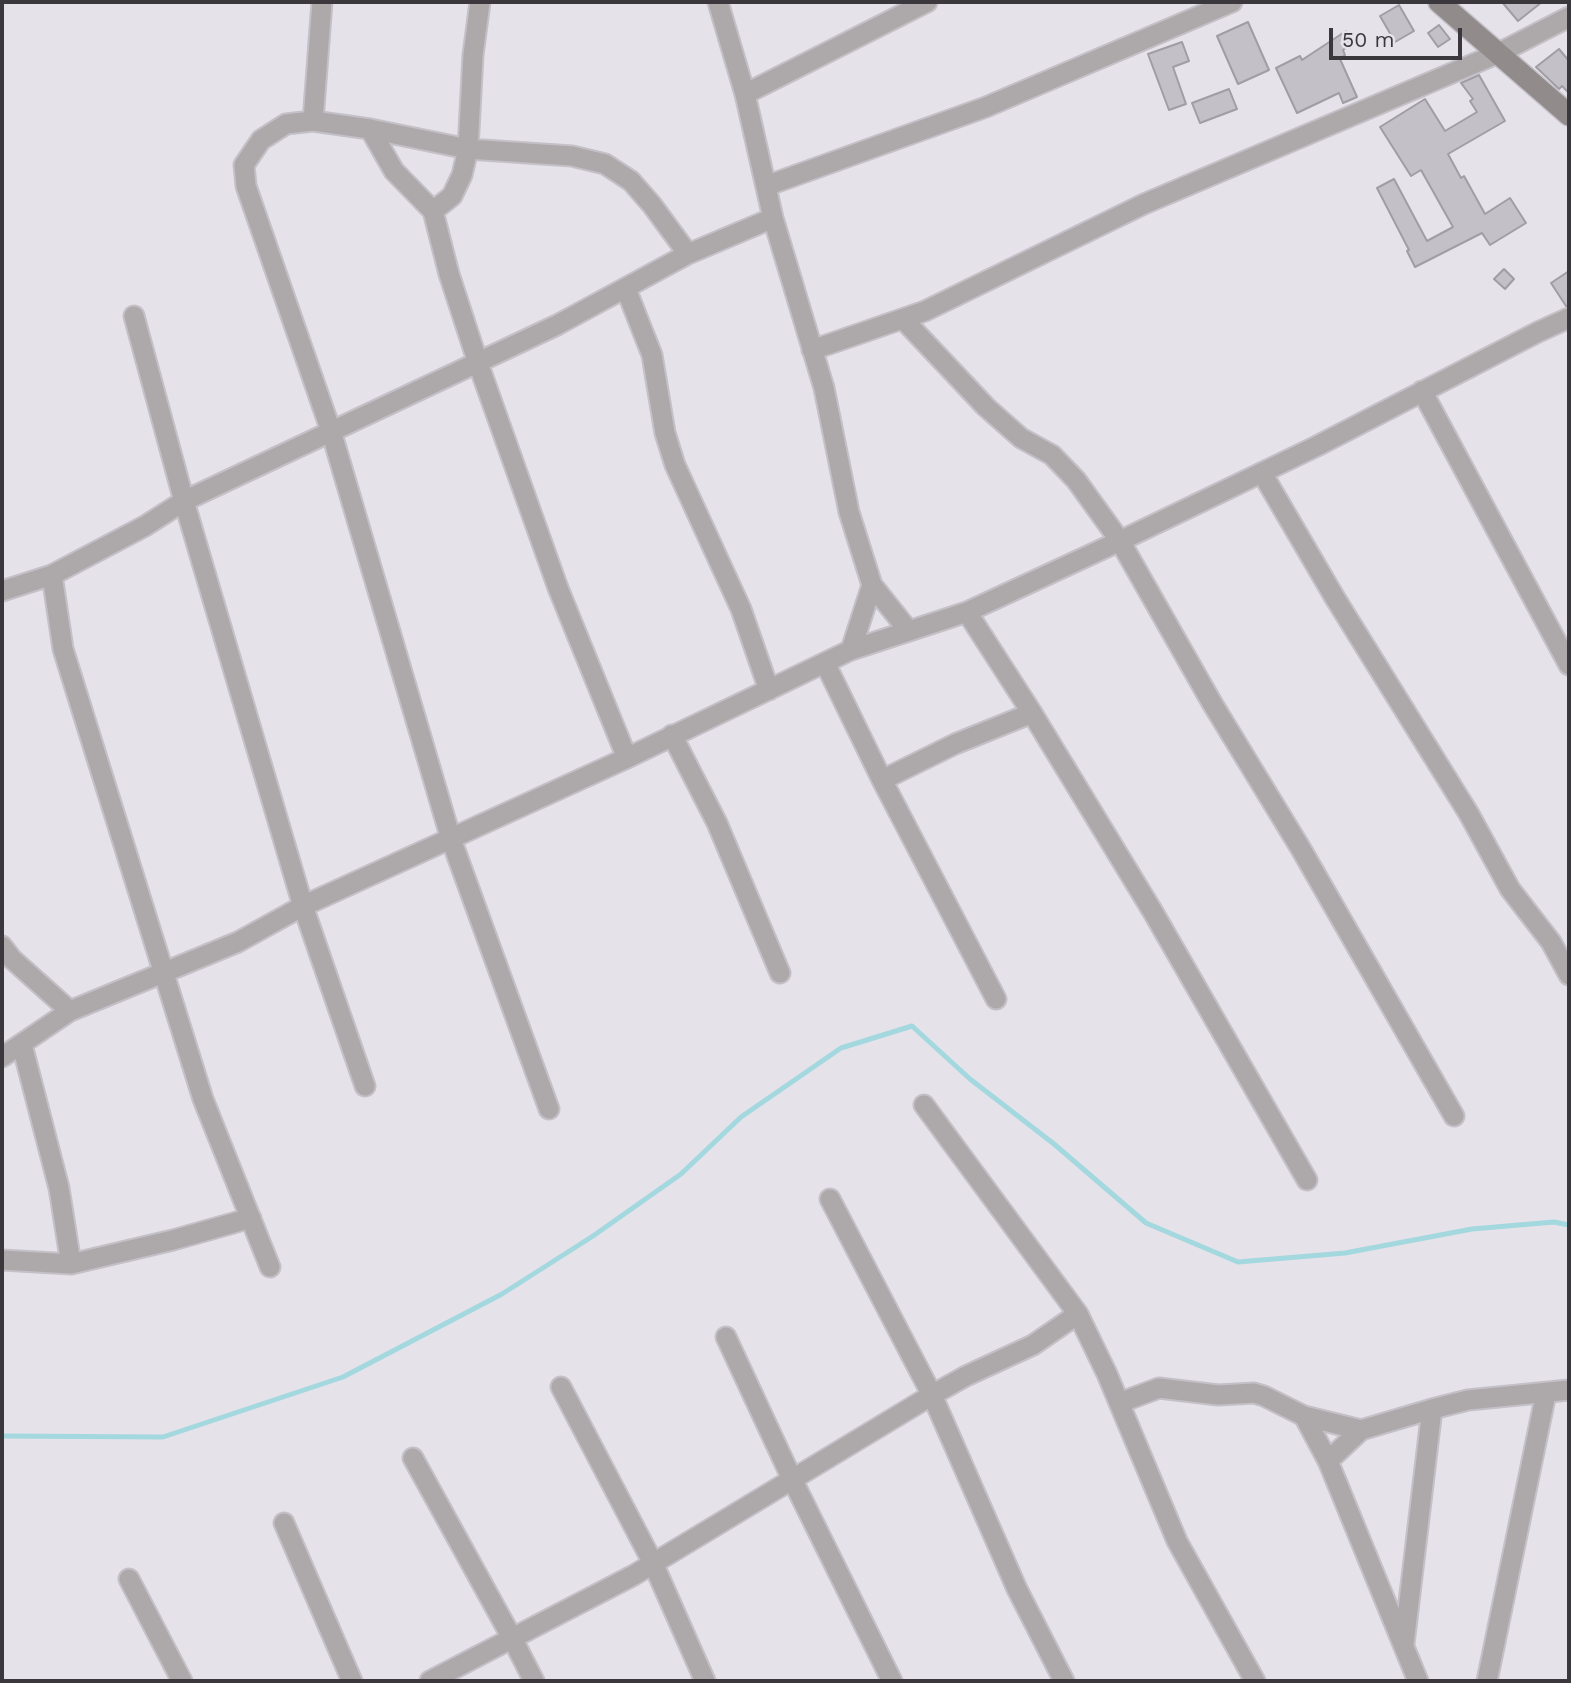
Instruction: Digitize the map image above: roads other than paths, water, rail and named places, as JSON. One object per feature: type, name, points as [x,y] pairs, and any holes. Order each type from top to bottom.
[{"type":"street","points":[[313,121],[322,2]]},
{"type":"street","points":[[433,211],[452,196],[462,175],[468,149],[473,55],[480,2]]},
{"type":"street","points":[[719,2],[745,94],[773,218],[824,388],[849,512],[872,585],[908,630]]},
{"type":"street","points":[[745,94],[927,2]]},
{"type":"street","points":[[766,186],[986,107],[1232,2]]},
{"type":"street","points":[[1439,2],[1569,115]]},
{"type":"street","points":[[812,350],[925,311],[1144,204],[1499,53],[1569,17]]},
{"type":"street","points":[[548,1109],[451,839],[331,431],[246,186],[244,164],[261,140],[286,124],[313,121],[370,129],[468,149],[572,156],[605,164],[631,181],[688,254]]},
{"type":"street","points":[[370,129],[394,172],[433,211],[449,274],[478,363],[558,588],[627,758]]},
{"type":"street","points":[[2,591],[51,575],[145,526],[184,502],[478,363],[626,289],[688,254],[773,218]]},
{"type":"street","points":[[626,289],[652,355],[665,433],[675,465],[741,608],[769,690]]},
{"type":"street","points":[[134,316],[184,502],[303,906],[365,1086]]},
{"type":"street","points":[[903,319],[986,407],[1021,438],[1052,455],[1076,480],[1120,541],[1454,1116]]},
{"type":"street","points":[[2,1057],[70,1011],[237,942],[303,906],[627,758],[851,650],[967,612],[1262,473],[1422,391],[1568,321]]},
{"type":"street","points":[[1422,391],[1569,665]]},
{"type":"street","points":[[1262,473],[1335,598],[1469,814],[1510,889],[1551,942],[1569,975]]},
{"type":"street","points":[[51,575],[63,649],[203,1099],[270,1267]]},
{"type":"street","points":[[851,650],[872,585]]},
{"type":"street","points":[[967,612],[1153,912],[1307,1181]]},
{"type":"street","points":[[825,663],[882,780],[996,999]]},
{"type":"street","points":[[882,780],[955,744],[1032,713]]},
{"type":"street","points":[[672,735],[717,823],[780,973]]},
{"type":"street","points":[[2,946],[12,959],[70,1011]]},
{"type":"street","points":[[22,1045],[59,1188],[71,1264]]},
{"type":"street","points":[[925,1105],[1078,1314],[1177,1541],[1255,1681]]},
{"type":"street","points":[[830,1199],[932,1395],[1017,1589],[1064,1681]]},
{"type":"street","points":[[2,1260],[71,1264],[251,1218]]},
{"type":"street","points":[[430,1681],[653,1563],[932,1395],[1032,1345],[1078,1314]]},
{"type":"street","points":[[726,1337],[792,1479],[892,1681]]},
{"type":"street","points":[[561,1387],[653,1563],[705,1681]]},
{"type":"street","points":[[1119,1403],[1159,1388],[1218,1395],[1264,1395],[1304,1416],[1361,1430]]},
{"type":"street","points":[[1328,1461],[1361,1430],[1432,1409],[1468,1400],[1569,1390]]},
{"type":"street","points":[[1487,1681],[1546,1393]]},
{"type":"street","points":[[1404,1646],[1432,1409]]},
{"type":"street","points":[[1304,1416],[1328,1461],[1418,1681]]},
{"type":"street","points":[[413,1458],[534,1681]]},
{"type":"street","points":[[284,1523],[352,1681]]},
{"type":"street","points":[[129,1579],[182,1681]]},
{"type":"waterway","points":[[2,1436],[163,1437],[343,1377],[502,1294],[593,1236],[681,1174],[741,1117],[841,1048],[912,1026],[970,1079],[1054,1144],[1146,1223],[1238,1262],[1345,1253],[1472,1229],[1554,1222],[1569,1225]]}]
